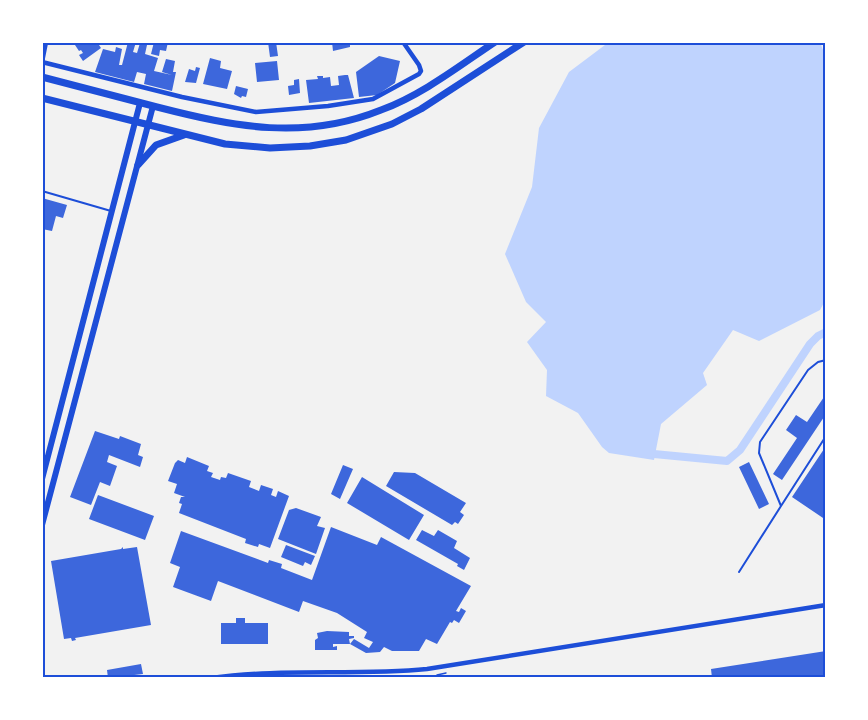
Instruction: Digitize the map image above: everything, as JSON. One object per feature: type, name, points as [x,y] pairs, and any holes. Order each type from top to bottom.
[{"type":"main road","points":[[42,77],[228,124],[283,129],[328,125],[381,111],[431,84],[495,42]]},
{"type":"main road","points":[[42,98],[149,123],[225,144],[262,148],[310,146],[346,140],[392,124],[421,109],[524,42]]},
{"type":"main road","points":[[42,479],[140,103]]},
{"type":"main road","points":[[42,525],[153,106]]},
{"type":"main road","points":[[138,165],[156,145],[186,134]]},
{"type":"street","points":[[46,42],[42,62],[189,99],[256,112],[373,99],[420,73],[420,67],[403,42]]},
{"type":"street","points":[[211,678],[256,673],[388,672],[427,669],[826,605]]},
{"type":"lane","points":[[42,192],[112,211]]},
{"type":"lane","points":[[781,506],[758,447],[808,370],[818,362],[826,360]]},
{"type":"lane","points":[[739,572],[826,436]]},
{"type":"water","points":[[609,42],[820,42],[826,58],[826,299],[820,310],[759,341],[733,330],[703,373],[707,385],[661,424],[654,460],[609,453],[602,447],[578,413],[546,396],[547,370],[527,342],[546,322],[526,302],[505,254],[532,187],[539,128],[569,72]]},
{"type":"building","points":[[79,42],[97,42],[101,48],[83,61],[79,55],[83,53],[75,45]]},
{"type":"building","points":[[128,42],[136,42],[133,52],[137,53],[140,43],[147,45],[145,54],[158,58],[154,71],[172,75],[162,72],[166,59],[175,61],[173,72],[176,72],[172,91],[144,84],[146,74],[137,72],[134,82],[95,72],[103,49],[115,52],[116,47],[122,49],[119,65],[122,65]]},
{"type":"building","points":[[154,42],[168,42],[166,51],[160,50],[159,56],[151,54]]},
{"type":"building","points":[[268,42],[276,42],[278,56],[270,57]]},
{"type":"building","points":[[332,42],[350,42],[350,47],[333,51]]},
{"type":"building","points":[[379,56],[400,61],[395,83],[377,95],[359,97],[356,72]]},
{"type":"building","points":[[210,58],[221,61],[220,68],[232,71],[227,89],[203,84]]},
{"type":"building","points":[[277,61],[279,80],[257,82],[255,63]]},
{"type":"building","points":[[196,67],[200,68],[196,83],[185,82],[189,69],[195,71]]},
{"type":"building","points":[[348,75],[354,98],[309,103],[306,80],[318,79],[317,76],[330,77],[331,86],[339,85],[338,76]]},
{"type":"building","points":[[299,79],[300,93],[289,95],[288,86],[294,85],[294,80]]},
{"type":"building","points":[[236,86],[248,89],[246,97],[241,98],[234,94]]},
{"type":"building","points":[[42,198],[67,205],[63,218],[56,216],[52,231],[42,229]]},
{"type":"building","points":[[826,394],[826,414],[782,480],[773,474],[797,438],[786,430],[796,415],[807,422]]},
{"type":"building","points":[[95,431],[119,439],[120,436],[141,444],[138,455],[143,457],[140,467],[109,455],[107,462],[117,466],[110,486],[100,482],[91,505],[70,497]]},
{"type":"building","points":[[826,446],[826,520],[792,497]]},
{"type":"building","points":[[187,457],[209,466],[207,471],[213,473],[211,477],[220,480],[221,477],[226,478],[228,473],[251,481],[249,487],[259,491],[261,485],[273,489],[271,495],[276,497],[278,491],[289,496],[270,548],[245,543],[246,539],[179,513],[182,504],[179,503],[181,497],[185,497],[174,493],[177,484],[168,481],[175,463],[178,460],[185,463]]},
{"type":"building","points":[[749,462],[769,504],[759,509],[739,467]]},
{"type":"building","points":[[343,465],[353,469],[340,499],[331,494]]},
{"type":"building","points":[[394,472],[415,473],[466,503],[460,512],[464,515],[458,524],[455,522],[452,525],[386,486]]},
{"type":"building","points":[[362,477],[424,515],[409,540],[347,503]]},
{"type":"building","points":[[98,495],[154,516],[145,540],[89,519]]},
{"type":"building","points":[[296,508],[321,517],[317,526],[325,528],[316,554],[278,539],[289,510]]},
{"type":"building","points":[[331,527],[377,545],[381,537],[471,586],[456,611],[459,612],[461,608],[466,611],[459,623],[454,620],[450,622],[437,644],[426,639],[419,651],[392,651],[384,647],[380,652],[366,653],[350,644],[354,639],[369,648],[373,642],[364,638],[367,632],[337,613],[303,601],[299,612],[218,581],[211,601],[173,587],[180,567],[170,563],[181,531],[268,563],[269,560],[282,564],[281,568],[312,580]]},
{"type":"building","points":[[422,530],[434,536],[438,530],[457,541],[454,548],[470,558],[464,570],[457,566],[458,564],[416,540]]},
{"type":"building","points":[[286,545],[315,556],[311,565],[305,562],[303,566],[281,557]]},
{"type":"building","points":[[123,547],[123,549],[137,547],[151,625],[75,638],[76,640],[72,641],[71,638],[64,639],[51,561]]},
{"type":"building","points":[[236,618],[245,618],[245,623],[268,623],[268,644],[221,644],[221,623],[236,623]]},
{"type":"building","points":[[349,632],[349,636],[354,636],[354,638],[349,639],[350,644],[333,644],[333,647],[337,646],[337,650],[315,650],[317,633]]},
{"type":"building","points":[[826,651],[826,678],[712,678],[711,669]]},
{"type":"building","points":[[141,664],[143,674],[108,678],[107,670]]},
{"type":"waterway","points":[[654,454],[727,461],[740,450],[810,344],[826,332]]}]
